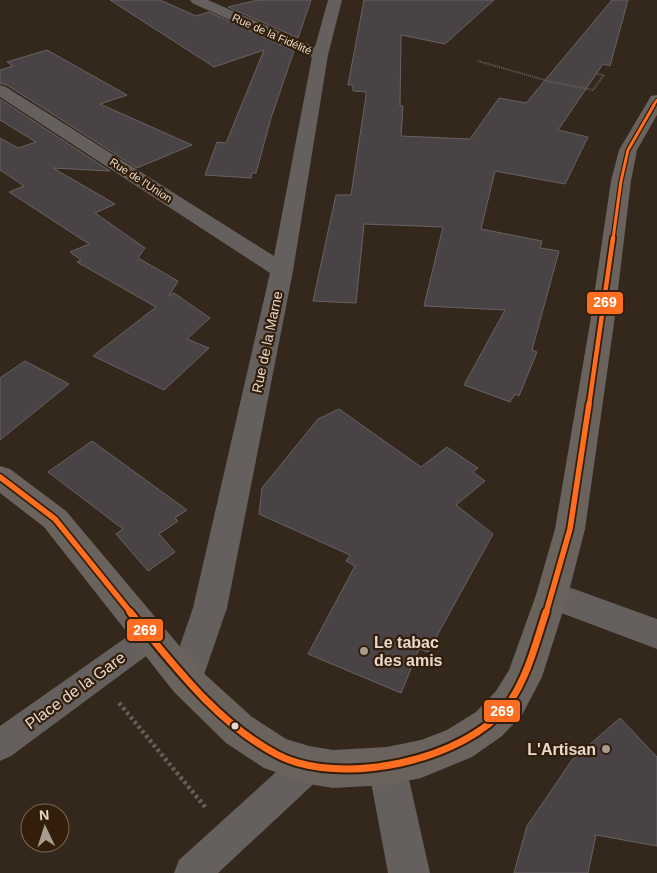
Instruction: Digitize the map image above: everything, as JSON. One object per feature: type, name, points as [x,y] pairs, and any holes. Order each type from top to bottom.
[{"type":"street","name":"Rue de la Fidélité","points":[[197,0],[320,55]]},
{"type":"street","name":"Rue de la Marne","points":[[186,680],[210,608],[222,554],[282,271],[320,55],[335,0]]},
{"type":"street","name":"Rue de l'Union","points":[[0,90],[282,271]]},
{"type":"street","points":[[0,477],[55,519],[186,680],[240,730],[277,755],[309,765],[333,769],[387,766],[421,759],[459,744],[489,724],[509,703],[524,677],[552,595],[570,530],[602,323],[621,180],[628,150],[657,100]]},
{"type":"street","points":[[552,595],[657,634]]},
{"type":"street","points":[[387,766],[409,873]]},
{"type":"lane","name":"Place de la Gare","points":[[0,745],[151,636]]},
{"type":"lane","points":[[192,873],[309,765]]},
{"type":"path","points":[[478,61],[548,81],[593,90],[604,76],[596,74]]},
{"type":"path","points":[[114,697],[210,812]]},
{"type":"building","points":[[110,0],[160,0],[196,16],[209,12],[294,51],[271,118],[256,173],[252,173],[251,178],[205,175],[217,142],[226,143],[264,50],[214,67]]},
{"type":"building","points":[[258,0],[311,0],[298,38],[228,7]]},
{"type":"building","points":[[364,0],[494,0],[445,44],[401,35],[400,106],[403,106],[401,136],[470,139],[499,98],[526,103],[612,0],[628,0],[610,66],[603,64],[558,130],[588,137],[565,184],[495,171],[481,229],[542,241],[540,248],[559,251],[532,350],[537,352],[519,396],[515,394],[510,402],[464,385],[505,310],[424,306],[443,227],[364,224],[356,303],[313,301],[336,195],[351,195],[366,92],[353,91],[353,85],[348,85]]},
{"type":"building","points":[[47,50],[127,95],[100,104],[192,145],[137,168],[7,85],[0,83],[0,70],[13,66],[7,62]]},
{"type":"building","points":[[0,99],[110,171],[53,168],[115,204],[95,213],[145,248],[138,258],[178,281],[169,296],[174,293],[210,318],[187,339],[209,348],[164,390],[93,356],[156,307],[77,262],[81,260],[70,252],[89,244],[9,192],[24,186],[0,170],[0,138],[18,148],[36,142],[0,120]]},
{"type":"building","points":[[25,361],[69,384],[0,440],[0,378]]},
{"type":"building","points":[[339,409],[421,467],[447,447],[478,468],[473,472],[485,481],[456,505],[493,534],[428,652],[419,649],[401,693],[308,654],[355,566],[346,561],[350,555],[259,514],[262,488],[318,419]]},
{"type":"building","points":[[92,441],[187,510],[175,518],[178,521],[159,534],[175,552],[148,571],[116,534],[123,529],[48,472]]},
{"type":"building","points":[[620,718],[657,757],[657,846],[596,835],[588,873],[514,873],[527,826],[572,760]]},
{"type":"transit line","name":"269","points":[[0,477],[55,519],[186,680],[239,730],[277,755],[309,765],[333,769],[387,766],[421,759],[459,744],[489,724],[509,703],[524,677],[552,595],[570,529],[602,323],[621,181],[628,150],[657,100]]},
{"type":"place","name":"Le tabac des amis","points":[[364,651]]},
{"type":"place","name":"L'Artisan","points":[[606,749]]}]
